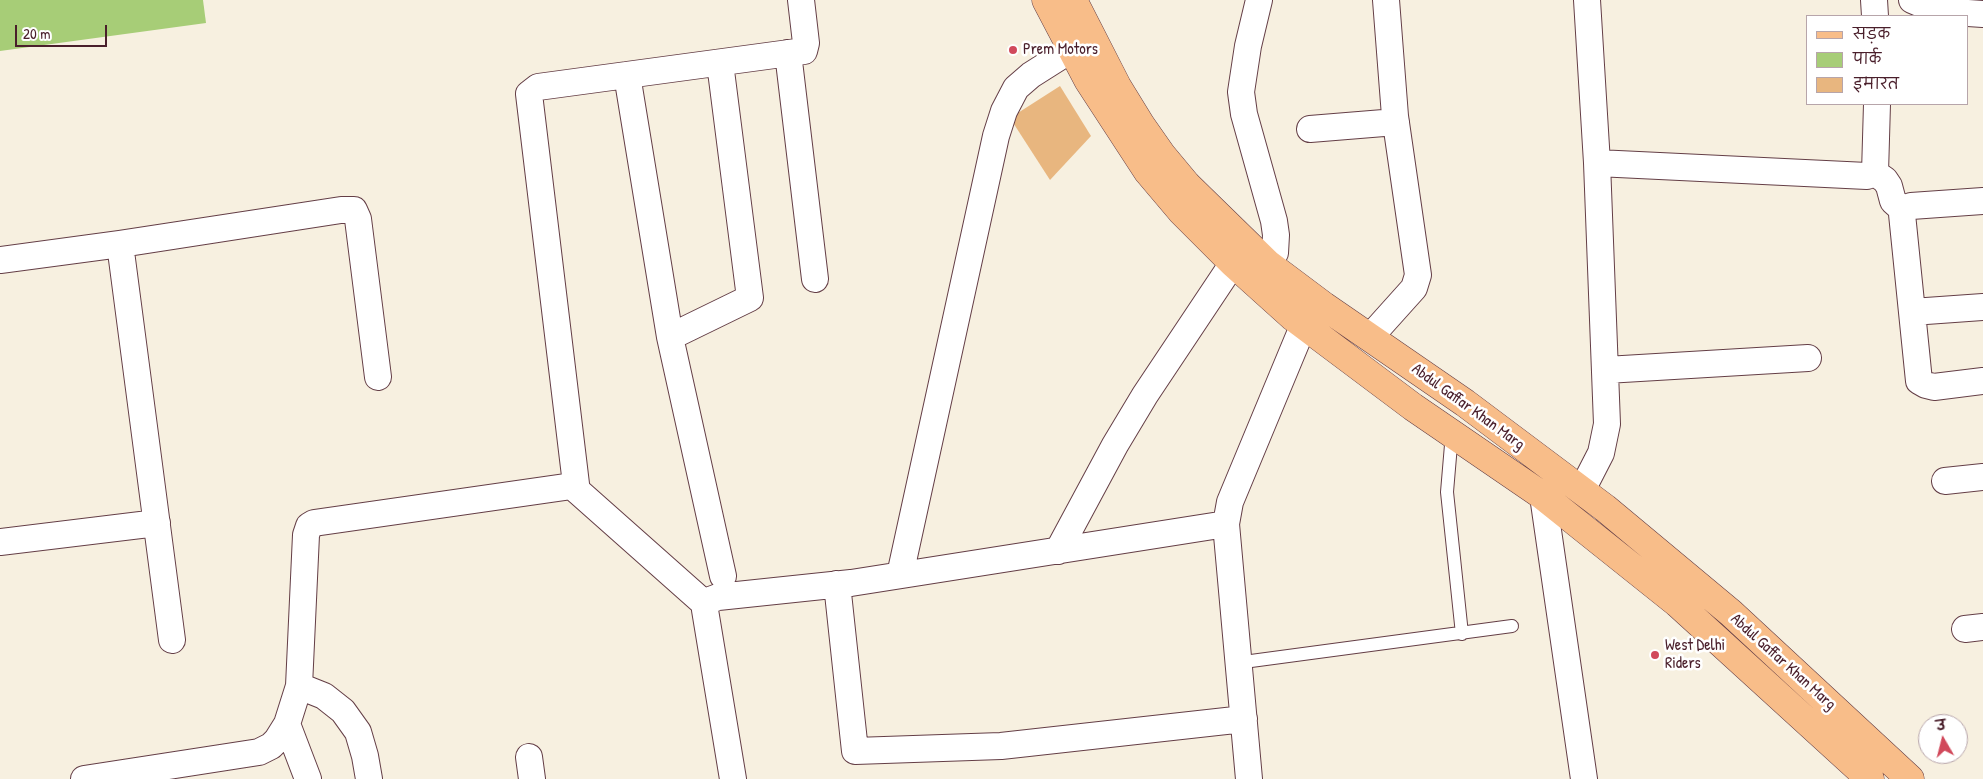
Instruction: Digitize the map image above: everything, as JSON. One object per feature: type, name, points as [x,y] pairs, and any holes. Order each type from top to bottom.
[{"type":"main road","name":"Abdul Gaffar Khan Marg","points":[[1046,0],[1088,80],[1148,172],[1181,211],[1234,263],[1304,324],[1413,407],[1543,496],[1677,603],[1870,779]]},
{"type":"main road","name":"Abdul Gaffar Khan Marg","points":[[1073,0],[1118,86],[1141,126],[1162,155],[1212,210],[1268,264],[1582,490],[1730,613],[1910,779]]},
{"type":"street","points":[[84,779],[259,752],[271,746],[277,740],[287,724],[299,686],[306,535],[310,526],[576,484],[577,479],[529,94],[538,87],[804,51],[801,0]]},
{"type":"street","points":[[1259,0],[1248,46],[1241,92],[1244,114],[1274,221],[1276,235],[1275,253],[1268,264]]},
{"type":"street","points":[[1370,337],[1414,288],[1418,275],[1396,122],[1386,0]]},
{"type":"street","points":[[1582,490],[1601,453],[1607,424],[1597,163],[1587,0]]},
{"type":"street","points":[[1874,0],[1875,15]]},
{"type":"street","points":[[1912,0],[1938,12],[1983,14]]},
{"type":"street","points":[[900,575],[996,136],[1004,111],[1016,88],[1072,49]]},
{"type":"street","points":[[788,53],[815,279]]},
{"type":"street","points":[[670,337],[750,298],[720,63]]},
{"type":"street","points":[[626,75],[670,337],[722,576]]},
{"type":"street","points":[[1874,172],[1877,105]]},
{"type":"street","points":[[1310,129],[1396,122]]},
{"type":"street","points":[[1597,163],[1867,176],[1874,172]]},
{"type":"street","points":[[1874,172],[1885,180],[1889,186],[1896,206],[1904,210]]},
{"type":"street","points":[[1983,201],[1911,206],[1904,210],[1902,214],[1918,376],[1922,384],[1934,386],[1983,381]]},
{"type":"street","points":[[0,260],[120,244],[341,210],[354,210],[358,219],[378,377]]},
{"type":"street","points":[[120,244],[172,640]]},
{"type":"street","points":[[1058,552],[1115,445],[1150,387],[1234,263]]},
{"type":"street","points":[[1912,312],[1983,307]]},
{"type":"street","points":[[1250,779],[1226,524],[1230,502],[1304,324]]},
{"type":"street","points":[[1606,370],[1808,358]]},
{"type":"street","points":[[1945,481],[1983,477]]},
{"type":"street","points":[[572,486],[706,604],[720,707],[733,779]]},
{"type":"street","points":[[1543,496],[1584,779]]},
{"type":"street","points":[[0,542],[157,523]]},
{"type":"street","points":[[706,604],[718,597],[838,584],[1058,552],[1226,524]]},
{"type":"street","points":[[838,584],[854,751],[1001,746],[1244,719]]},
{"type":"street","points":[[299,686],[324,696],[343,711],[358,732],[369,779]]},
{"type":"street","points":[[287,724],[308,779]]},
{"type":"lane","points":[[1452,433],[1447,492],[1462,634]]},
{"type":"lane","points":[[1251,661],[1512,626]]},
{"type":"green space","points":[[0,0],[203,0],[206,23],[0,51]]},
{"type":"building","points":[[1060,86],[1091,136],[1050,180],[1010,118]]},
{"type":"place","name":"Prem Motors","points":[[1013,50]]},
{"type":"place","name":"West Delhi Riders","points":[[1655,655]]}]
